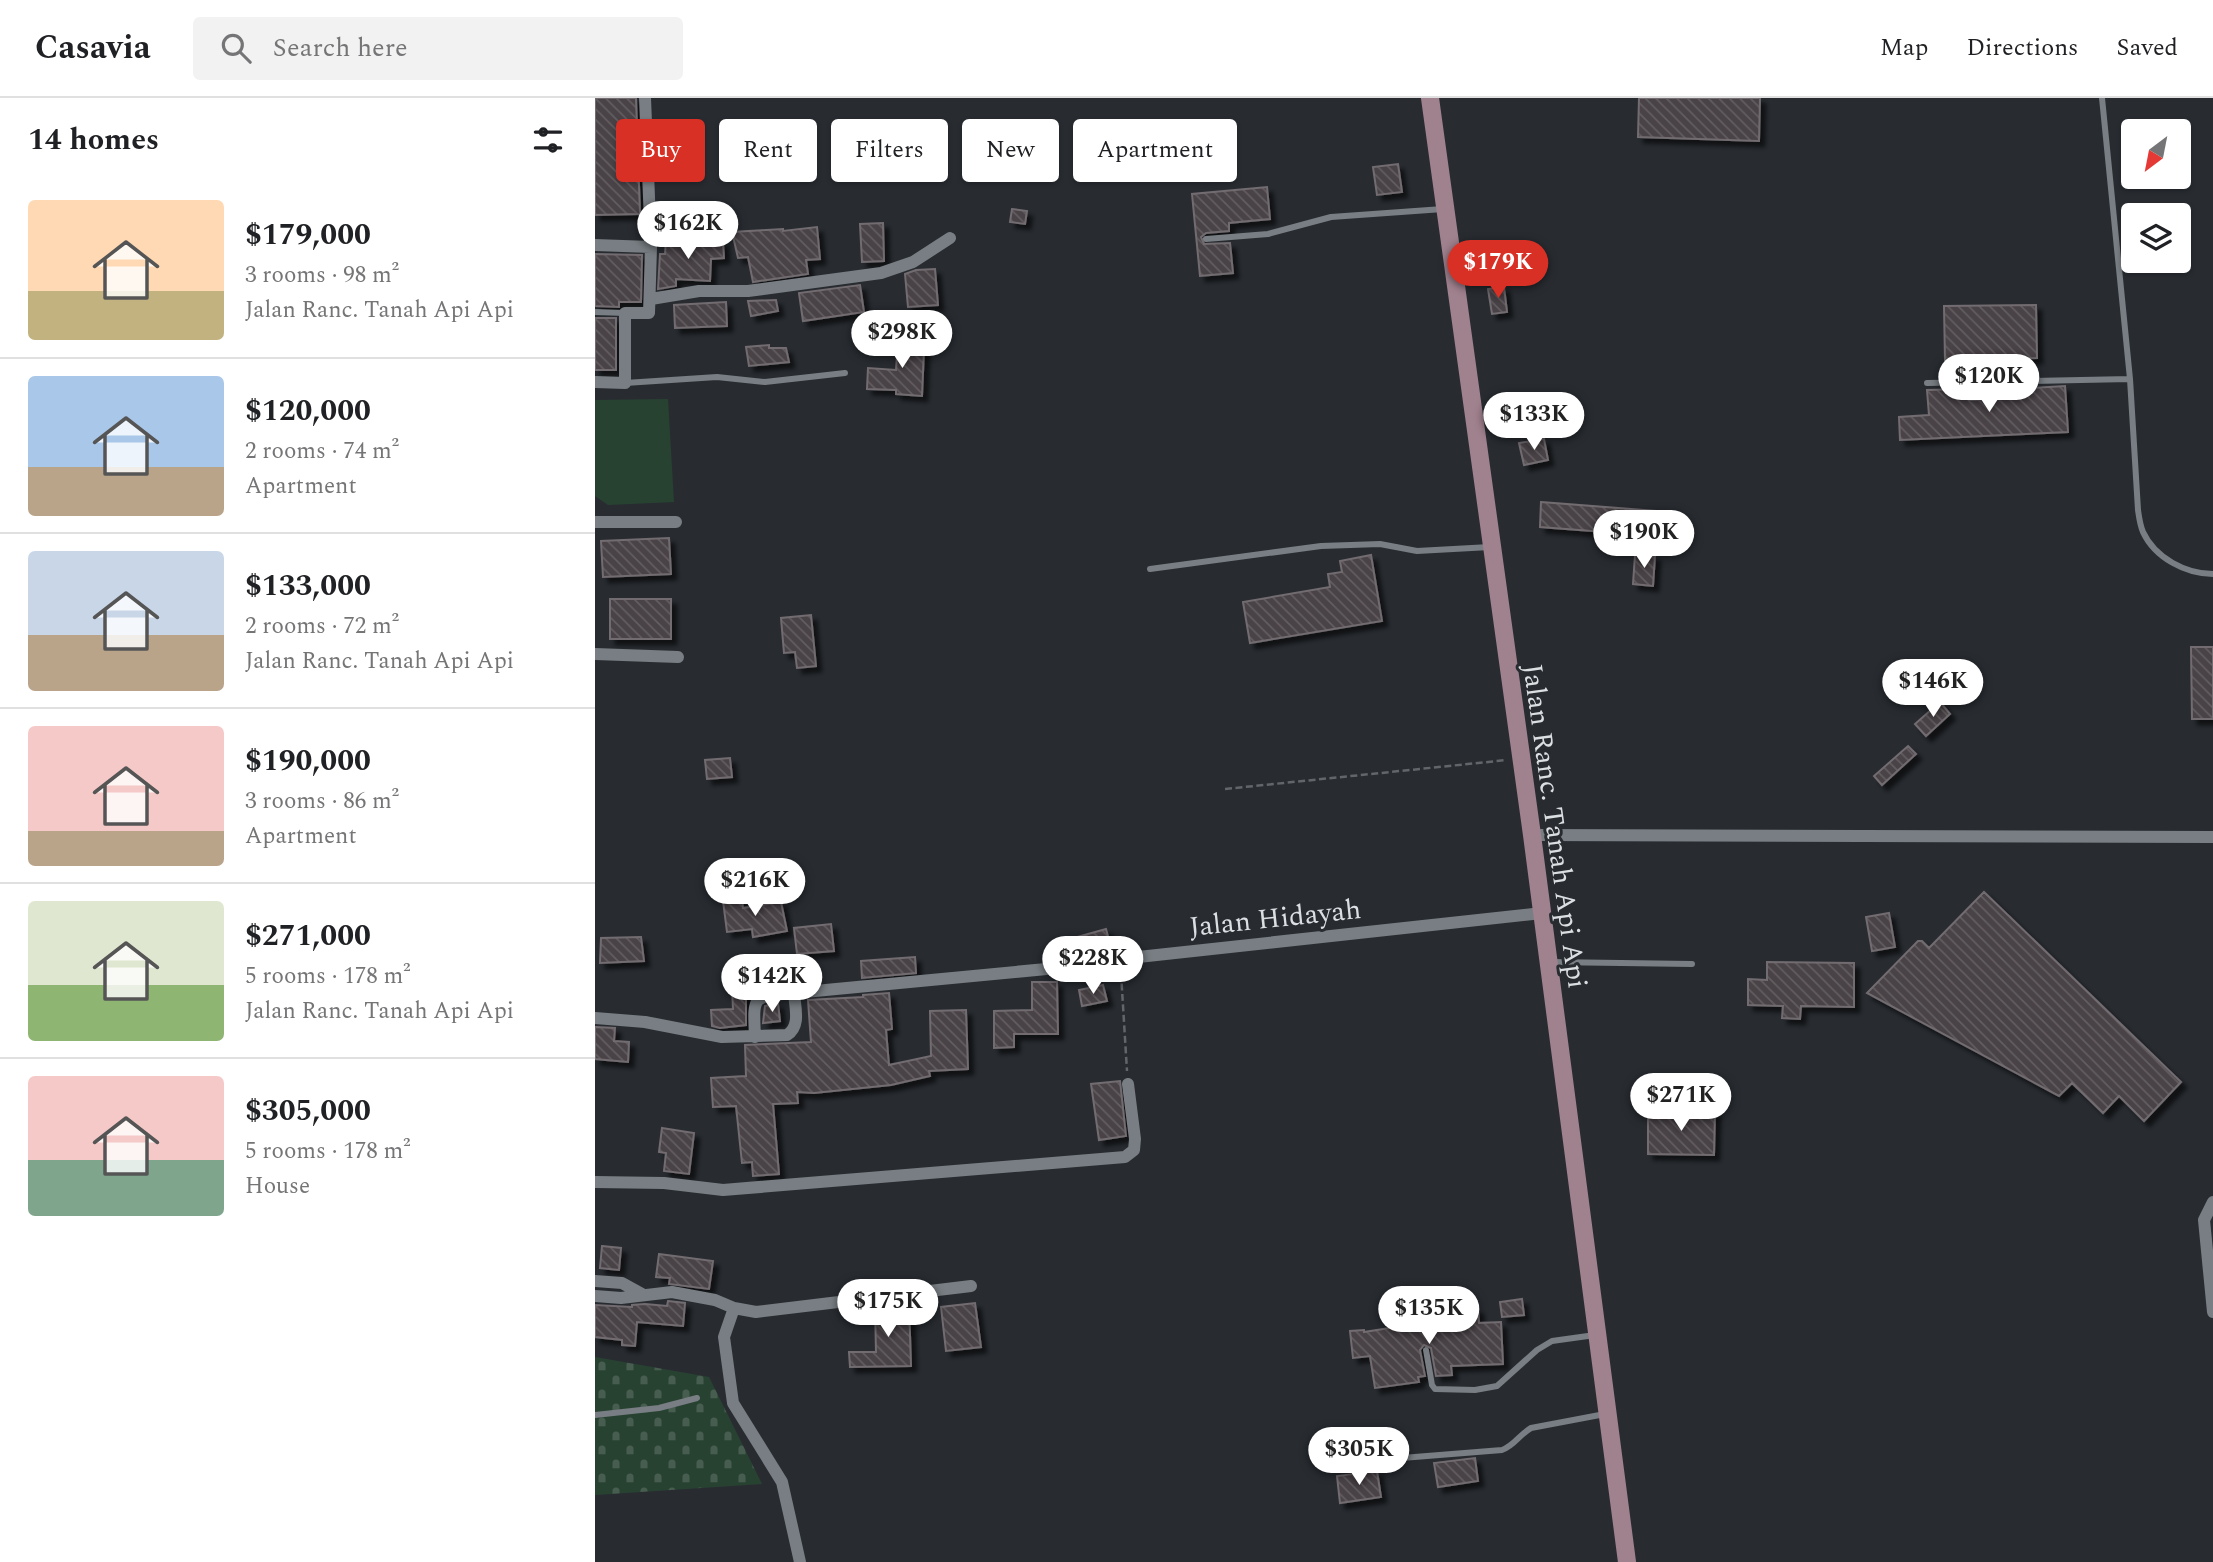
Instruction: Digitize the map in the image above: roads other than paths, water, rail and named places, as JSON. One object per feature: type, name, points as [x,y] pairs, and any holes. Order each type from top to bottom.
[{"type":"street","points":[[595,382],[625,383],[625,313],[649,313],[651,247],[645,98]]},
{"type":"street","name":"Jalan Ranc. Tanah Api Api","points":[[1430,98],[1532,835],[1595,1335],[1627,1562]]},
{"type":"street","points":[[651,299],[699,291],[747,291],[881,273],[913,262],[950,238]]},
{"type":"street","points":[[595,245],[651,247]]},
{"type":"street","points":[[595,522],[676,522]]},
{"type":"street","points":[[595,654],[678,657]]},
{"type":"street","points":[[1532,835],[2213,837]]},
{"type":"street","name":"Jalan Hidayah","points":[[755,1037],[754,1006],[763,996],[1045,969],[1542,913]]},
{"type":"street","points":[[595,1018],[645,1022],[722,1037],[787,1035],[794,1030],[796,1022],[794,993]]},
{"type":"street","points":[[595,1182],[664,1183],[723,1190],[1125,1157],[1134,1150],[1135,1139],[1128,1084]]},
{"type":"street","points":[[2213,1202],[2204,1220],[2213,1312]]},
{"type":"street","points":[[595,1281],[622,1283],[642,1294]]},
{"type":"street","points":[[595,1296],[621,1298],[672,1292],[691,1294],[756,1312],[971,1286]]},
{"type":"street","points":[[734,1308],[725,1337],[733,1403],[782,1482],[800,1562]]},
{"type":"lane","points":[[2102,98],[2130,379],[2138,510],[2143,531],[2153,547],[2168,560],[2185,570],[2213,574]]},
{"type":"lane","points":[[1206,239],[1268,234],[1331,217],[1445,208]]},
{"type":"lane","points":[[595,312],[625,313]]},
{"type":"lane","points":[[625,383],[717,377],[765,382],[845,373]]},
{"type":"lane","points":[[1927,383],[2130,379]]},
{"type":"lane","points":[[1150,569],[1321,546],[1380,544],[1417,551],[1492,547]]},
{"type":"lane","points":[[1548,962],[1692,964]]},
{"type":"lane","points":[[1426,1350],[1435,1389],[1475,1390],[1497,1386],[1537,1350],[1552,1341],[1595,1335]]},
{"type":"lane","points":[[595,1415],[659,1408],[697,1398]]},
{"type":"lane","points":[[1327,1464],[1502,1450],[1531,1428],[1607,1414]]}]
